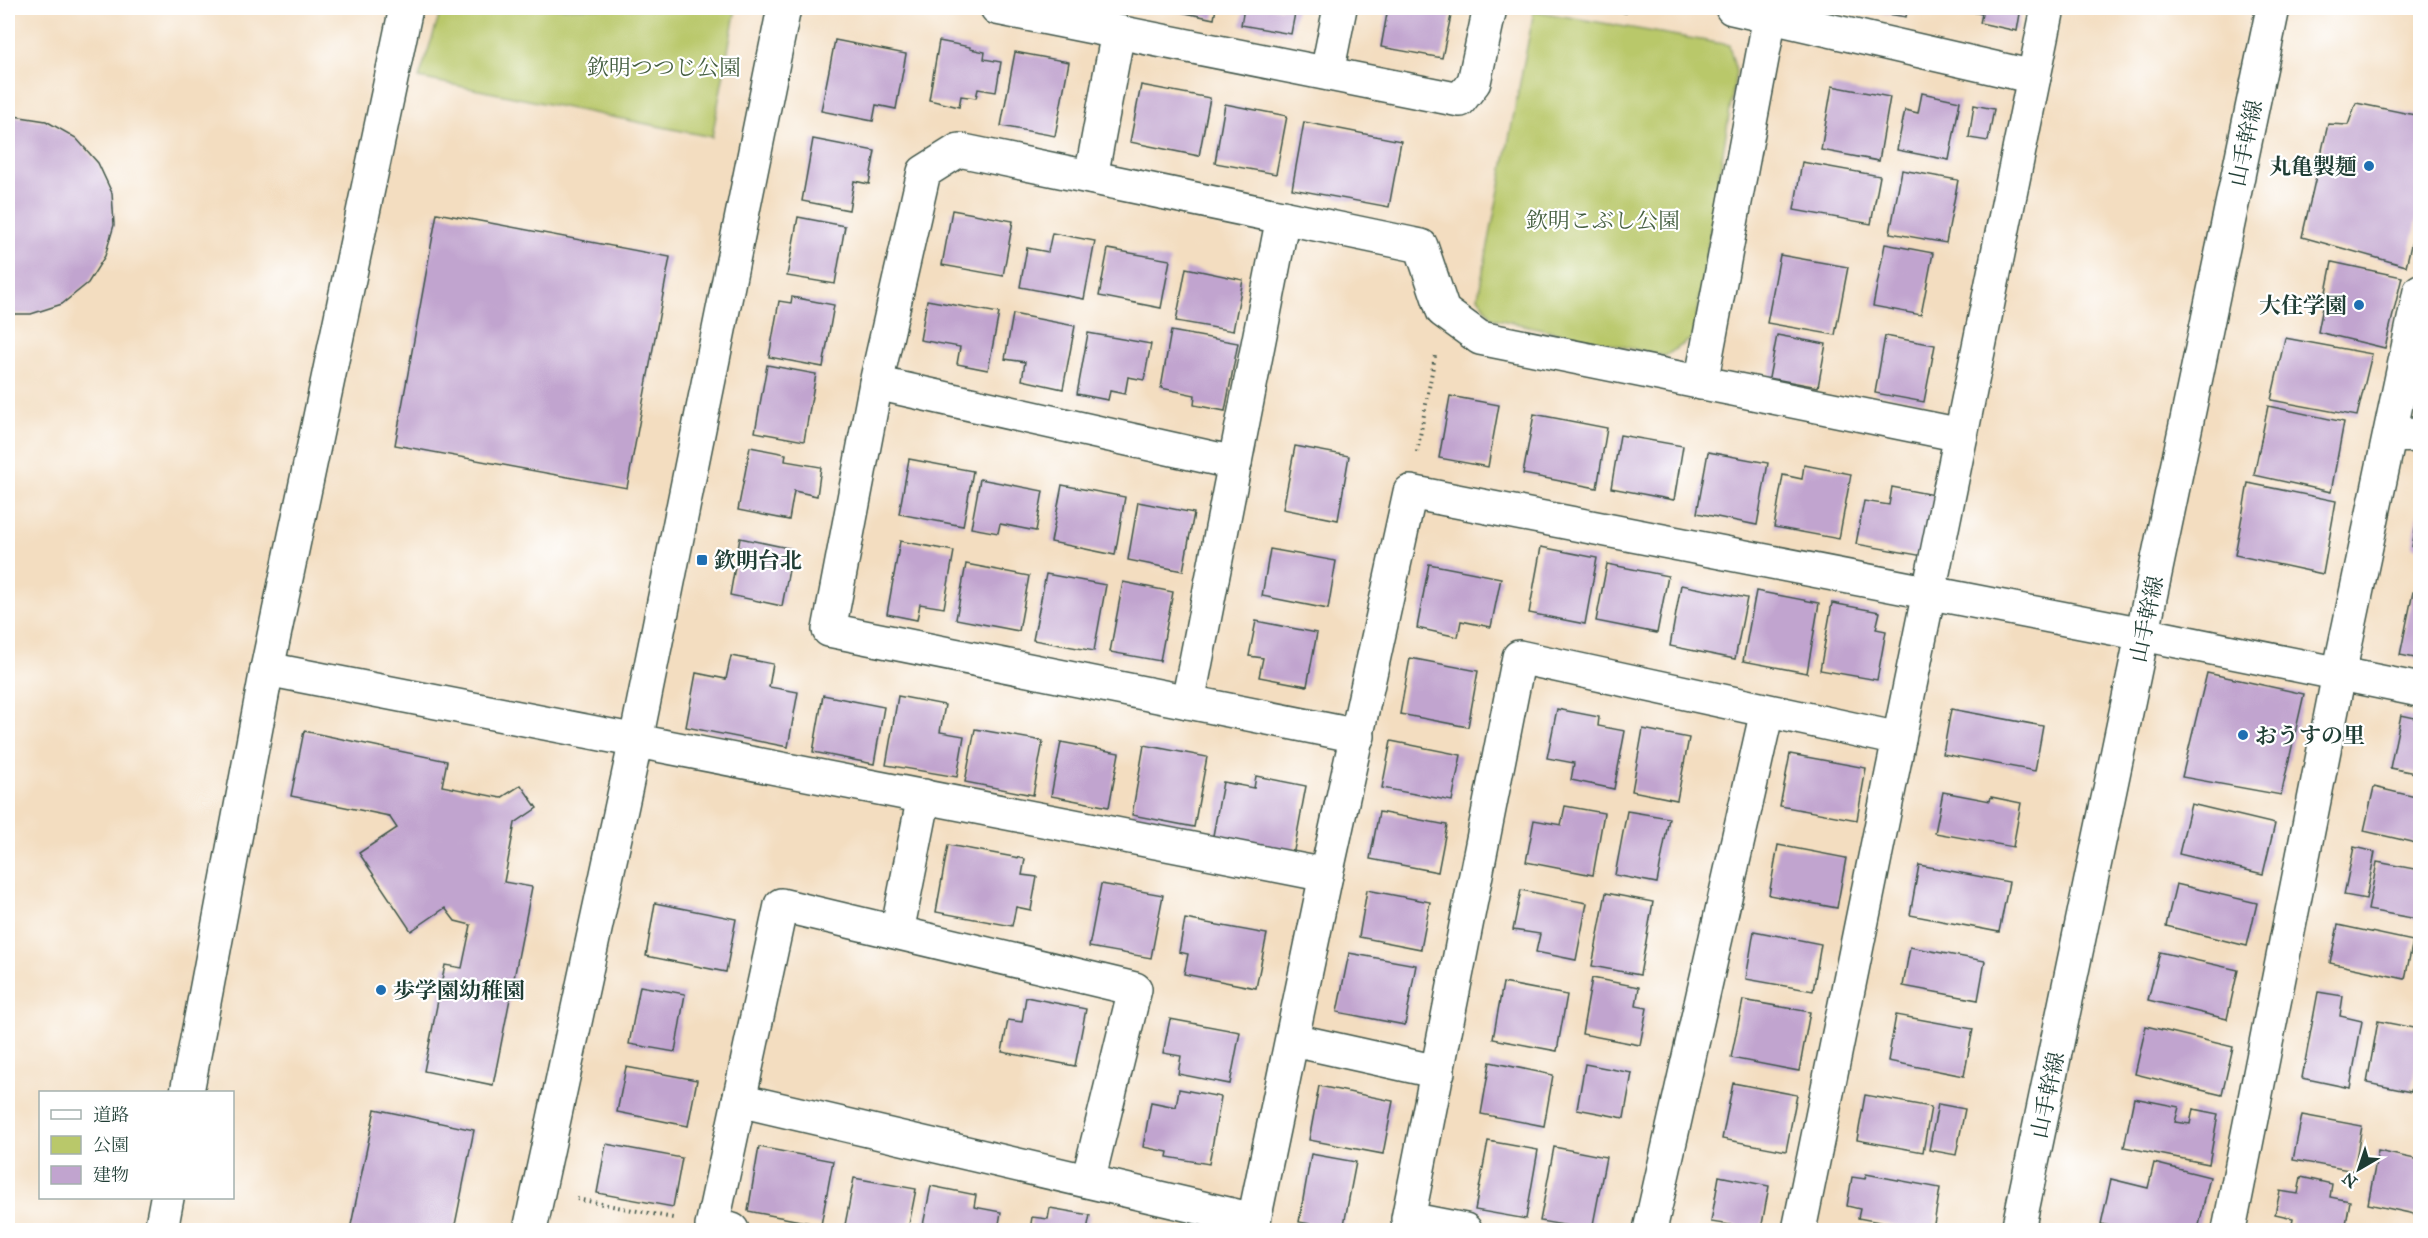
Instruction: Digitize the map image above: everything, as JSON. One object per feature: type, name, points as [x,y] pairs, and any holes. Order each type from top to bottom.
[{"type":"street","points":[[187,1091],[267,669],[406,8]]},
{"type":"street","points":[[530,1230],[636,740],[784,8]]},
{"type":"street","points":[[997,8],[1460,100],[1474,82],[1490,8]]},
{"type":"street","points":[[1327,73],[1340,8]]},
{"type":"street","points":[[1732,8],[2034,77]]},
{"type":"street","points":[[1799,1230],[2048,8]]},
{"type":"street","name":"山手幹線","points":[[2018,1230],[2273,8]]},
{"type":"street","points":[[1701,383],[1770,16]]},
{"type":"street","points":[[1091,177],[1118,32]]},
{"type":"street","points":[[1358,736],[829,630],[876,383],[924,172],[959,150],[1421,246],[1443,312],[1480,338],[1961,435]]},
{"type":"street","points":[[1188,702],[1283,218]]},
{"type":"street","points":[[2229,1230],[2339,674],[2405,435],[2421,291]]},
{"type":"street","points":[[876,383],[1235,463]]},
{"type":"street","points":[[739,1100],[1254,1220],[1326,875],[1410,492],[2143,633],[2421,690]]},
{"type":"street","points":[[1465,1230],[1408,1219],[1519,657],[1899,740]]},
{"type":"street","points":[[267,669],[1326,875]]},
{"type":"street","points":[[1650,1230],[1767,711]]},
{"type":"street","points":[[897,932],[924,796]]},
{"type":"street","points":[[722,1228],[739,1100],[781,905],[1135,989],[1088,1181]]},
{"type":"street","points":[[1293,1040],[1438,1072]]},
{"type":"street","points":[[161,1230],[167,1199]]},
{"type":"path","points":[[1410,492],[1443,312]]},
{"type":"path","points":[[537,1191],[722,1228]]},
{"type":"green space","name":"欽明つつじ公園","points":[[442,8],[736,8],[712,137],[419,78]]},
{"type":"green space","name":"欽明こぶし公園","points":[[1534,11],[1729,45],[1736,72],[1693,338],[1665,356],[1492,318],[1478,297]]},
{"type":"building","points":[[1162,8],[1216,8],[1214,19]]},
{"type":"building","points":[[1244,8],[1296,8],[1291,34],[1241,25]]},
{"type":"building","points":[[1388,8],[1434,8],[1452,11],[1442,58],[1381,47]]},
{"type":"building","points":[[1602,8],[1627,8],[1626,13]]},
{"type":"building","points":[[1870,8],[1908,8],[1906,17],[1870,11]]},
{"type":"building","points":[[1954,8],[2021,8],[2017,31],[1980,23],[1982,14]]},
{"type":"building","points":[[835,40],[906,54],[896,109],[876,105],[873,121],[821,111]]},
{"type":"building","points":[[939,41],[985,52],[984,59],[1001,62],[996,92],[978,89],[976,98],[961,96],[959,107],[929,100]]},
{"type":"building","points":[[1015,52],[1069,62],[1055,136],[1001,126]]},
{"type":"building","points":[[1141,85],[1210,98],[1199,156],[1130,142]]},
{"type":"building","points":[[1832,86],[1890,97],[1879,161],[1821,150]]},
{"type":"building","points":[[1922,93],[1960,101],[1949,160],[1897,150],[1905,110],[1918,113]]},
{"type":"building","name":"丸亀製麺","points":[[2356,103],[2420,116],[2420,208],[2406,266],[2302,237],[2328,124],[2348,125]]},
{"type":"building","points":[[1225,104],[1287,116],[1276,174],[1215,163]]},
{"type":"building","points":[[1974,105],[1994,109],[1988,141],[1969,138]]},
{"type":"building","points":[[8,117],[46,121],[76,138],[98,163],[112,193],[114,225],[105,256],[88,283],[62,304],[31,314],[8,314]]},
{"type":"building","points":[[1304,122],[1401,141],[1389,207],[1292,189]]},
{"type":"building","points":[[813,139],[875,151],[869,184],[854,181],[849,210],[802,201]]},
{"type":"building","points":[[1802,162],[1880,176],[1871,224],[1794,210]]},
{"type":"building","points":[[1902,170],[1958,180],[1946,243],[1890,233]]},
{"type":"building","points":[[952,210],[1013,221],[1003,276],[942,265]]},
{"type":"building","points":[[437,213],[670,257],[627,488],[395,445]]},
{"type":"building","points":[[798,217],[845,226],[835,284],[787,276]]},
{"type":"building","points":[[1052,233],[1095,241],[1084,299],[1020,287],[1027,248],[1048,252]]},
{"type":"building","points":[[1885,244],[1933,253],[1921,315],[1873,306]]},
{"type":"building","points":[[1108,249],[1170,260],[1161,308],[1099,296]]},
{"type":"building","points":[[1780,255],[1848,267],[1835,335],[1767,323]]},
{"type":"building","name":"大住学園","points":[[2332,262],[2402,277],[2385,348],[2318,332]]},
{"type":"building","points":[[1186,268],[1243,280],[1233,331],[1176,321]]},
{"type":"building","points":[[792,297],[834,305],[823,367],[769,357],[779,301],[791,303]]},
{"type":"building","points":[[927,300],[999,313],[988,370],[957,364],[960,347],[920,340]]},
{"type":"building","points":[[1013,314],[1075,326],[1063,389],[1022,380],[1025,362],[1005,359]]},
{"type":"building","points":[[1171,331],[1238,343],[1225,411],[1194,405],[1195,395],[1161,388]]},
{"type":"building","points":[[1088,333],[1151,344],[1144,380],[1128,377],[1125,394],[1110,391],[1108,400],[1077,394]]},
{"type":"building","points":[[1777,335],[1826,344],[1818,387],[1769,378]]},
{"type":"building","points":[[1885,336],[1935,345],[1924,402],[1875,393]]},
{"type":"building","points":[[2285,338],[2372,354],[2357,416],[2271,400]]},
{"type":"building","points":[[767,365],[816,374],[804,441],[755,432]]},
{"type":"building","points":[[1450,396],[1499,405],[1488,467],[1439,458]]},
{"type":"building","points":[[2268,406],[2344,422],[2331,492],[2254,475]]},
{"type":"building","points":[[1534,414],[1607,428],[1597,488],[1523,474]]},
{"type":"building","points":[[1620,435],[1683,446],[1674,500],[1611,488]]},
{"type":"building","points":[[1295,446],[1349,456],[1338,520],[1283,509]]},
{"type":"building","points":[[750,447],[786,454],[785,461],[821,467],[817,496],[794,491],[789,520],[738,510]]},
{"type":"building","points":[[1708,452],[1768,463],[1757,525],[1697,513]]},
{"type":"building","points":[[909,459],[973,471],[963,526],[899,514]]},
{"type":"building","points":[[1804,465],[1851,474],[1839,539],[1774,527],[1783,475],[1802,479]]},
{"type":"building","points":[[980,479],[1043,491],[1036,531],[1000,524],[998,533],[971,528]]},
{"type":"building","points":[[2248,483],[2336,501],[2323,574],[2235,555]]},
{"type":"building","points":[[1062,485],[1125,497],[1115,555],[1051,542]]},
{"type":"building","points":[[1892,487],[1934,495],[1923,556],[1856,544],[1864,501],[1889,505]]},
{"type":"building","points":[[1138,502],[1194,513],[1183,571],[1128,560]]},
{"type":"building","points":[[2420,509],[2420,549],[2412,547]]},
{"type":"building","points":[[740,538],[793,549],[782,606],[730,595]]},
{"type":"building","points":[[900,541],[954,551],[944,608],[920,604],[917,620],[887,614]]},
{"type":"building","points":[[1541,547],[1597,558],[1585,624],[1529,613]]},
{"type":"building","points":[[1270,549],[1336,561],[1328,609],[1262,596]]},
{"type":"building","points":[[966,564],[1029,576],[1019,631],[956,619]]},
{"type":"building","points":[[1429,564],[1501,578],[1491,627],[1461,621],[1458,637],[1417,628]]},
{"type":"building","points":[[1607,564],[1668,576],[1657,633],[1596,621]]},
{"type":"building","points":[[1046,574],[1106,585],[1094,651],[1033,640]]},
{"type":"building","points":[[1123,582],[1173,592],[1160,661],[1110,652]]},
{"type":"building","points":[[1681,585],[1747,598],[1735,659],[1670,646]]},
{"type":"building","points":[[1756,591],[1819,603],[1807,673],[1743,661]]},
{"type":"building","points":[[2413,592],[2420,593],[2420,659],[2400,655]]},
{"type":"building","points":[[1832,603],[1880,612],[1876,629],[1886,631],[1877,680],[1820,670]]},
{"type":"building","points":[[1256,621],[1317,633],[1307,686],[1259,677],[1263,658],[1249,656]]},
{"type":"building","points":[[731,656],[773,664],[769,687],[798,692],[788,747],[686,727],[696,673],[726,679]]},
{"type":"building","points":[[1410,658],[1478,671],[1468,727],[1400,714]]},
{"type":"building","name":"おうすの里","points":[[2207,673],[2304,694],[2281,795],[2182,777]]},
{"type":"building","points":[[823,695],[884,707],[874,764],[813,752]]},
{"type":"building","points":[[898,696],[945,705],[940,732],[964,736],[957,777],[886,765]]},
{"type":"building","points":[[1557,709],[1599,717],[1598,726],[1625,731],[1614,789],[1571,780],[1574,763],[1547,758]]},
{"type":"building","points":[[1951,709],[2043,726],[2035,771],[1943,754]]},
{"type":"building","points":[[2401,715],[2420,719],[2420,774],[2390,768]]},
{"type":"building","points":[[975,729],[1043,741],[1033,795],[965,782]]},
{"type":"building","points":[[1643,729],[1689,738],[1677,800],[1632,791]]},
{"type":"building","points":[[304,731],[447,761],[442,786],[501,798],[521,785],[537,808],[515,823],[504,882],[532,887],[493,1085],[424,1071],[445,965],[462,968],[471,925],[455,921],[445,908],[411,931],[359,853],[397,828],[389,816],[291,796]]},
{"type":"building","points":[[1391,741],[1461,755],[1452,801],[1382,788]]},
{"type":"building","points":[[1061,742],[1119,753],[1109,807],[1051,796]]},
{"type":"building","points":[[1144,745],[1207,757],[1194,827],[1132,815]]},
{"type":"building","points":[[1790,754],[1866,768],[1857,820],[1780,806]]},
{"type":"building","points":[[1256,776],[1306,786],[1293,856],[1212,841],[1223,782],[1254,788]]},
{"type":"building","points":[[2374,787],[2420,798],[2420,844],[2364,831]]},
{"type":"building","points":[[1943,792],[1990,801],[1991,797],[2021,803],[2013,847],[1935,833]]},
{"type":"building","points":[[2191,804],[2275,824],[2263,874],[2179,854]]},
{"type":"building","points":[[1565,806],[1604,813],[1593,875],[1526,862],[1534,820],[1561,825]]},
{"type":"building","points":[[1627,811],[1669,818],[1657,883],[1615,875]]},
{"type":"building","points":[[1379,812],[1447,825],[1438,872],[1370,859]]},
{"type":"building","points":[[948,845],[1025,859],[1022,875],[1037,877],[1031,910],[1016,907],[1012,926],[936,912]]},
{"type":"building","points":[[1778,845],[1846,858],[1837,908],[1769,895]]},
{"type":"building","points":[[2354,847],[2375,852],[2366,899],[2344,895]]},
{"type":"building","points":[[2377,862],[2420,870],[2420,901],[2417,919],[2368,910]]},
{"type":"building","points":[[1919,865],[2009,882],[1999,932],[1910,915]]},
{"type":"building","points":[[1101,884],[1163,895],[1151,958],[1089,947]]},
{"type":"building","points":[[2176,884],[2257,903],[2247,946],[2166,926]]},
{"type":"building","points":[[1367,890],[1430,902],[1421,949],[1359,937]]},
{"type":"building","points":[[1521,890],[1587,903],[1576,960],[1536,952],[1540,934],[1513,930]]},
{"type":"building","points":[[1606,893],[1653,902],[1640,975],[1592,966]]},
{"type":"building","points":[[655,903],[736,919],[726,972],[646,956]]},
{"type":"building","points":[[1185,919],[1267,934],[1256,988],[1184,974],[1188,954],[1179,952]]},
{"type":"building","points":[[2338,925],[2413,941],[2405,979],[2330,963]]},
{"type":"building","points":[[1754,931],[1821,944],[1813,991],[1746,979]]},
{"type":"building","points":[[1910,947],[1985,961],[1978,1000],[1903,986]]},
{"type":"building","points":[[2160,952],[2238,970],[2227,1019],[2148,1000]]},
{"type":"building","points":[[1349,953],[1416,965],[1405,1025],[1337,1012]]},
{"type":"building","points":[[1592,978],[1639,987],[1636,1006],[1647,1008],[1640,1045],[1582,1034]]},
{"type":"building","points":[[1503,983],[1567,995],[1557,1051],[1493,1039]]},
{"type":"building","points":[[640,986],[685,994],[675,1052],[629,1044]]},
{"type":"building","points":[[2318,992],[2343,996],[2340,1016],[2362,1021],[2350,1088],[2302,1078]]},
{"type":"building","points":[[1026,997],[1086,1009],[1075,1066],[1002,1052],[1008,1020],[1022,1022]]},
{"type":"building","points":[[1743,1000],[1810,1012],[1799,1071],[1731,1058]]},
{"type":"building","points":[[1896,1015],[1973,1029],[1964,1076],[1888,1061]]},
{"type":"building","points":[[1170,1019],[1240,1032],[1230,1084],[1178,1074],[1181,1056],[1163,1053]]},
{"type":"building","points":[[2378,1021],[2420,1029],[2420,1043],[2411,1092],[2367,1083]]},
{"type":"building","points":[[2146,1026],[2233,1047],[2222,1095],[2135,1074]]},
{"type":"building","points":[[1490,1062],[1553,1075],[1544,1126],[1481,1114]]},
{"type":"building","points":[[1585,1064],[1632,1073],[1624,1118],[1577,1109]]},
{"type":"building","points":[[626,1067],[697,1080],[688,1126],[617,1112]]},
{"type":"building","points":[[1733,1083],[1797,1095],[1786,1151],[1722,1139]]},
{"type":"building","points":[[1319,1086],[1393,1101],[1383,1154],[1309,1140]]},
{"type":"building","points":[[1179,1089],[1221,1097],[1209,1164],[1167,1157],[1168,1152],[1143,1147],[1151,1102],[1176,1107]]},
{"type":"building","points":[[1865,1095],[1931,1107],[1923,1152],[1857,1140]]},
{"type":"building","points":[[2134,1098],[2179,1107],[2175,1122],[2190,1124],[2193,1109],[2218,1114],[2209,1164],[2124,1147]]},
{"type":"building","points":[[1938,1104],[1965,1109],[1956,1155],[1929,1150]]},
{"type":"building","points":[[375,1109],[474,1130],[454,1230],[350,1230]]},
{"type":"building","points":[[2302,1115],[2362,1126],[2354,1171],[2293,1160]]},
{"type":"building","points":[[1488,1141],[1538,1150],[1526,1219],[1475,1210]]},
{"type":"building","points":[[606,1144],[682,1158],[673,1207],[597,1193]]},
{"type":"building","points":[[759,1147],[833,1161],[821,1225],[748,1211]]},
{"type":"building","points":[[1554,1147],[1606,1157],[1592,1230],[1540,1221]]},
{"type":"building","points":[[2378,1151],[2420,1160],[2419,1215],[2368,1204]]},
{"type":"building","points":[[1311,1154],[1356,1162],[1343,1230],[1299,1222]]},
{"type":"building","points":[[2154,1163],[2210,1177],[2198,1230],[2128,1230],[2101,1224],[2111,1179],[2148,1188]]},
{"type":"building","points":[[1866,1174],[1940,1188],[1933,1230],[1921,1230],[1858,1218],[1860,1209],[1847,1206],[1852,1177],[1865,1179]]},
{"type":"building","points":[[1719,1176],[1769,1186],[1761,1230],[1711,1222]]},
{"type":"building","points":[[2301,1177],[2332,1184],[2330,1197],[2350,1201],[2345,1230],[2291,1230],[2293,1218],[2275,1214],[2280,1191],[2298,1194]]},
{"type":"building","points":[[854,1178],[916,1189],[908,1230],[844,1230]]},
{"type":"building","points":[[931,1186],[976,1195],[974,1207],[1001,1212],[998,1230],[922,1230]]},
{"type":"building","points":[[1050,1208],[1090,1215],[1087,1230],[1030,1230],[1032,1217],[1048,1219]]},
{"type":"place","name":"丸亀製麺","points":[[2369,166]]},
{"type":"place","name":"大住学園","points":[[2359,305]]},
{"type":"place","name":"欽明台北","points":[[702,560]]},
{"type":"place","name":"おうすの里","points":[[2243,735]]},
{"type":"place","name":"歩学園幼稚園","points":[[381,990]]}]
